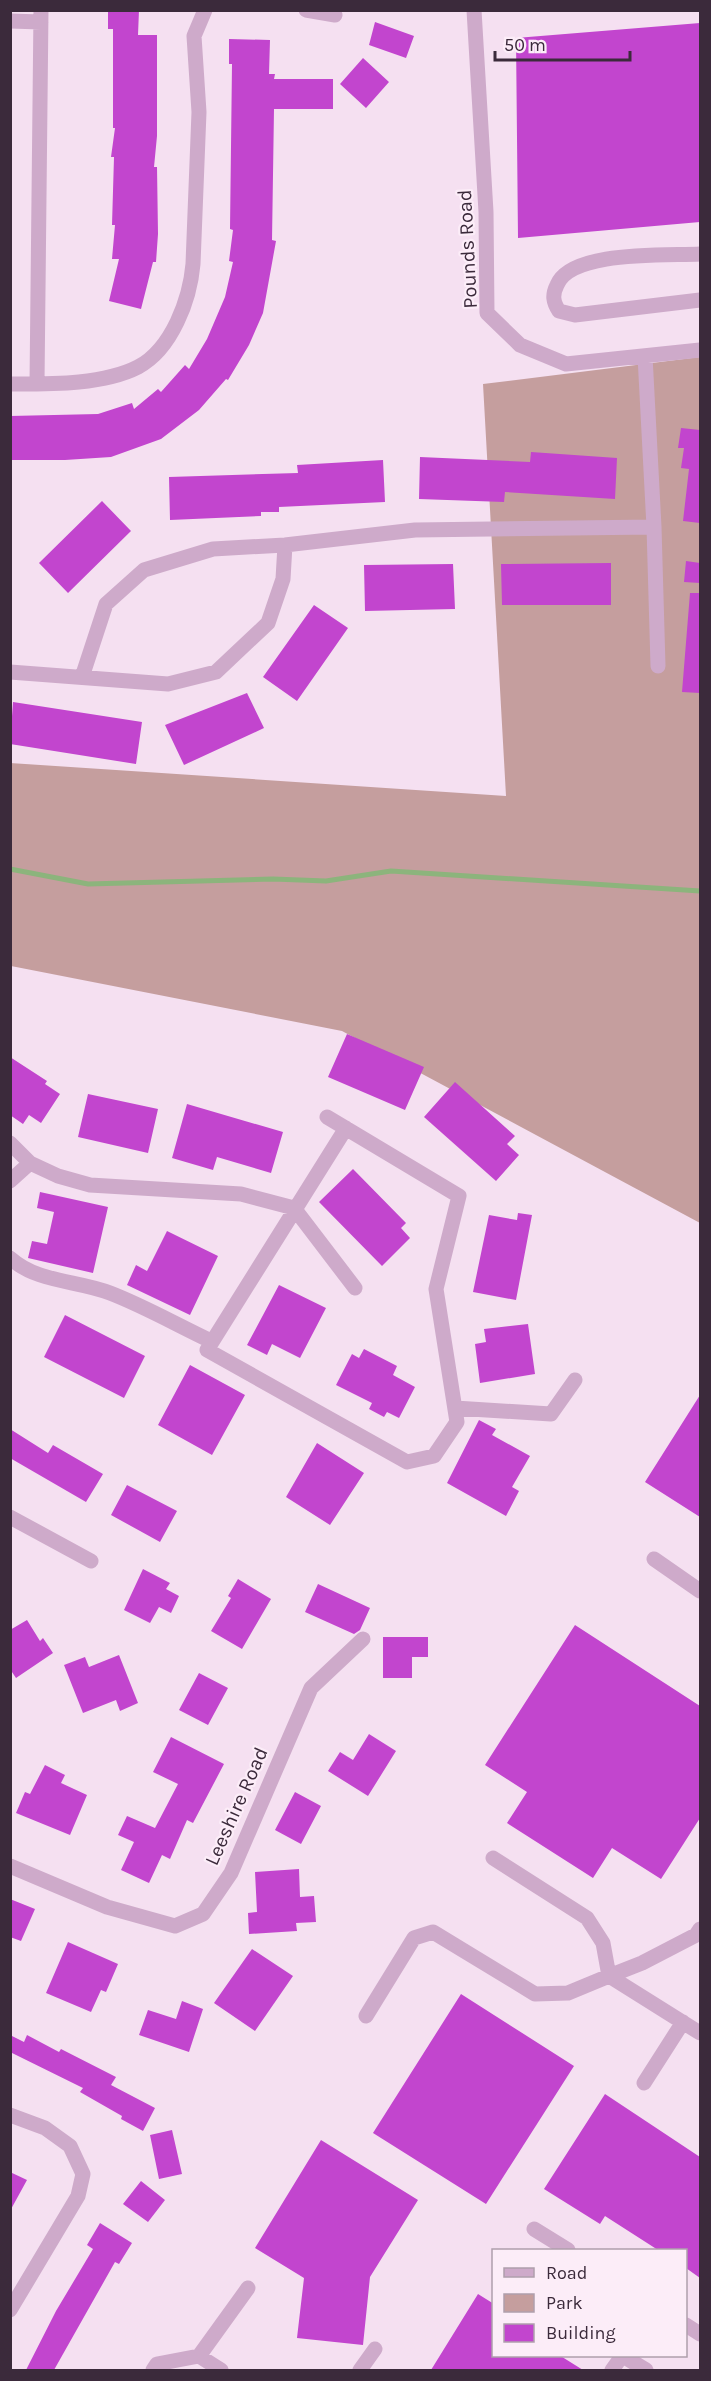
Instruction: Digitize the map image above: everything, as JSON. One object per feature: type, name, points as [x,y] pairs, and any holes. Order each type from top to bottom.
[{"type":"street","points":[[10,384],[55,384],[121,374],[140,366],[159,347],[184,309],[191,289],[194,252],[199,112],[194,36],[205,10]]},
{"type":"street","points":[[306,10],[335,15]]},
{"type":"street","name":"Pounds Road","points":[[474,10],[486,212],[487,313],[520,345],[566,364],[700,351]]},
{"type":"street","points":[[10,21],[41,16],[37,384]]},
{"type":"street","points":[[700,254],[598,260],[572,267],[559,278],[554,291],[553,303],[559,311],[575,315],[700,300]]},
{"type":"street","points":[[645,356],[654,527],[658,666]]},
{"type":"street","points":[[82,677],[106,604],[144,570],[213,549],[285,545],[415,530],[654,527]]},
{"type":"street","points":[[10,672],[168,684],[216,672],[268,623],[283,579],[285,545]]},
{"type":"street","points":[[10,1258],[20,1267],[35,1274],[109,1292],[209,1346],[406,1462],[434,1456],[457,1422],[436,1289],[459,1196],[327,1117]]},
{"type":"street","points":[[209,1346],[346,1128]]},
{"type":"street","points":[[10,1143],[30,1163],[58,1176],[90,1185],[241,1194],[294,1208],[356,1288]]},
{"type":"street","points":[[10,1181],[30,1163]]},
{"type":"street","points":[[454,1408],[551,1414],[575,1380]]},
{"type":"street","points":[[10,1517],[91,1561]]},
{"type":"street","points":[[654,1559],[700,1590]]},
{"type":"street","name":"Leeshire Road","points":[[10,1866],[108,1907],[175,1926],[203,1914],[231,1873],[311,1688],[363,1639]]},
{"type":"street","points":[[493,1858],[587,1918],[603,1943],[609,1976],[700,2033]]},
{"type":"street","points":[[366,2016],[414,1938],[433,1932],[535,1994],[568,1993],[642,1963],[696,1935],[700,1929]]},
{"type":"street","points":[[644,2083],[683,2022]]},
{"type":"street","points":[[10,2115],[45,2128],[70,2146],[82,2174],[78,2196],[10,2310]]},
{"type":"street","points":[[534,2229],[566,2249]]},
{"type":"street","points":[[199,2356],[248,2288]]},
{"type":"street","points":[[687,2326],[700,2334]]},
{"type":"street","points":[[360,2370],[375,2349]]},
{"type":"street","points":[[153,2370],[157,2364],[199,2356],[221,2370]]},
{"type":"street","points":[[612,2370],[621,2357]]},
{"type":"street","points":[[625,2357],[646,2370]]},
{"type":"green space","points":[[700,357],[700,1223],[342,1031],[11,966],[10,763],[506,796],[483,384]]},
{"type":"building","points":[[108,10],[139,10],[138,35],[157,35],[157,136],[154,167],[157,167],[158,234],[156,262],[153,262],[141,309],[109,301],[119,259],[112,259],[115,225],[112,225],[114,157],[111,157],[115,128],[113,128],[113,29],[108,29]]},
{"type":"building","points":[[375,22],[414,36],[406,58],[369,45]]},
{"type":"building","points":[[700,23],[700,222],[518,238],[516,38]]},
{"type":"building","points":[[229,39],[270,40],[269,74],[275,74],[274,79],[333,79],[333,109],[274,109],[272,240],[276,241],[263,313],[249,345],[228,380],[226,379],[199,410],[161,439],[111,457],[10,460],[10,416],[98,414],[132,403],[134,409],[158,389],[161,392],[185,365],[189,369],[207,339],[225,297],[233,262],[229,261],[233,230],[230,229],[232,64],[229,64]]},
{"type":"building","points":[[363,58],[389,82],[366,108],[340,84]]},
{"type":"building","points":[[681,428],[700,430],[700,523],[683,521],[689,469],[681,468],[684,448],[678,448]]},
{"type":"building","points":[[531,452],[617,458],[615,499],[505,492],[504,502],[419,499],[420,457],[530,462]]},
{"type":"building","points":[[383,460],[385,502],[279,507],[279,512],[261,512],[261,516],[170,520],[169,477],[298,473],[297,465]]},
{"type":"building","points":[[102,501],[131,531],[68,593],[39,563]]},
{"type":"building","points":[[686,561],[700,563],[700,583],[684,582]]},
{"type":"building","points":[[611,563],[611,605],[502,605],[501,564]]},
{"type":"building","points":[[453,564],[455,609],[365,611],[364,565]]},
{"type":"building","points":[[690,593],[700,593],[700,693],[682,692]]},
{"type":"building","points":[[314,605],[348,628],[297,701],[263,677]]},
{"type":"building","points":[[247,693],[264,728],[184,765],[165,725]]},
{"type":"building","points":[[13,702],[142,722],[136,764],[10,744]]},
{"type":"building","points":[[347,1034],[424,1067],[405,1110],[328,1077]]},
{"type":"building","points":[[10,1057],[47,1081],[45,1084],[60,1094],[41,1123],[29,1115],[23,1124],[10,1115]]},
{"type":"building","points":[[455,1082],[515,1136],[507,1144],[519,1155],[496,1181],[424,1117]]},
{"type":"building","points":[[88,1094],[158,1109],[148,1153],[78,1137]]},
{"type":"building","points":[[187,1104],[283,1132],[271,1173],[217,1157],[213,1170],[172,1158]]},
{"type":"building","points":[[353,1169],[406,1223],[401,1228],[410,1238],[382,1266],[319,1202]]},
{"type":"building","points":[[40,1192],[108,1207],[93,1273],[28,1258],[32,1241],[47,1244],[54,1212],[37,1208]]},
{"type":"building","points":[[518,1213],[532,1215],[516,1300],[473,1292],[489,1215],[517,1220]]},
{"type":"building","points":[[167,1231],[218,1256],[190,1315],[127,1285],[136,1265],[147,1271]]},
{"type":"building","points":[[279,1285],[326,1308],[300,1358],[272,1344],[267,1355],[247,1345]]},
{"type":"building","points":[[65,1315],[145,1356],[124,1398],[44,1357]]},
{"type":"building","points":[[528,1324],[535,1374],[480,1383],[475,1344],[486,1342],[484,1329]]},
{"type":"building","points":[[364,1349],[397,1366],[393,1375],[415,1387],[399,1418],[387,1412],[384,1417],[369,1409],[372,1403],[336,1385],[352,1354],[359,1358]]},
{"type":"building","points":[[190,1365],[245,1395],[212,1455],[158,1425]]},
{"type":"building","points":[[700,1395],[700,1517],[645,1482]]},
{"type":"building","points":[[479,1420],[496,1429],[492,1435],[530,1456],[512,1487],[519,1491],[506,1516],[447,1483]]},
{"type":"building","points":[[10,1429],[48,1453],[53,1445],[103,1474],[86,1502],[10,1458]]},
{"type":"building","points":[[317,1443],[364,1473],[330,1525],[286,1497]]},
{"type":"building","points":[[127,1485],[177,1511],[160,1542],[111,1515]]},
{"type":"building","points":[[143,1569],[170,1583],[166,1589],[179,1596],[171,1613],[159,1607],[150,1623],[124,1610]]},
{"type":"building","points":[[238,1579],[271,1599],[242,1649],[211,1631],[231,1598],[228,1596]]},
{"type":"building","points":[[318,1584],[370,1608],[360,1630],[354,1634],[305,1612]]},
{"type":"building","points":[[27,1620],[40,1641],[43,1638],[53,1653],[16,1678],[10,1669],[10,1630]]},
{"type":"building","points":[[575,1625],[700,1706],[700,1818],[661,1879],[612,1848],[593,1878],[507,1823],[527,1792],[485,1765]]},
{"type":"building","points":[[383,1637],[428,1637],[428,1657],[412,1657],[412,1678],[383,1678]]},
{"type":"building","points":[[119,1655],[138,1703],[120,1711],[116,1700],[83,1713],[64,1665],[85,1657],[89,1667]]},
{"type":"building","points":[[199,1673],[228,1688],[208,1725],[179,1710]]},
{"type":"building","points":[[369,1734],[396,1751],[368,1796],[328,1771],[340,1752],[353,1760]]},
{"type":"building","points":[[171,1737],[224,1764],[193,1823],[187,1820],[170,1859],[162,1855],[149,1883],[121,1870],[134,1842],[118,1835],[127,1816],[155,1828],[178,1784],[153,1772]]},
{"type":"building","points":[[45,1765],[65,1775],[61,1783],[87,1795],[70,1835],[16,1813],[25,1792],[30,1794]]},
{"type":"building","points":[[295,1792],[321,1806],[301,1844],[275,1830]]},
{"type":"building","points":[[299,1869],[300,1897],[314,1896],[316,1922],[296,1923],[297,1931],[249,1934],[248,1913],[257,1912],[255,1872]]},
{"type":"building","points":[[10,1899],[35,1909],[21,1941],[10,1937]]},
{"type":"building","points":[[68,1942],[118,1964],[106,1992],[101,1990],[91,2012],[46,1993]]},
{"type":"building","points":[[252,1949],[293,1976],[255,2031],[214,2003]]},
{"type":"building","points":[[461,1994],[574,2066],[486,2204],[373,2133]]},
{"type":"building","points":[[182,2001],[203,2009],[189,2052],[139,2035],[148,2010],[176,2019]]},
{"type":"building","points":[[10,2035],[24,2042],[27,2035],[59,2052],[61,2049],[116,2077],[111,2085],[155,2108],[143,2131],[80,2092],[83,2088],[10,2052]]},
{"type":"building","points":[[605,2094],[700,2157],[700,2278],[687,2269],[687,2249],[656,2249],[605,2216],[600,2224],[544,2189]]},
{"type":"building","points":[[172,2130],[182,2174],[159,2179],[150,2135]]},
{"type":"building","points":[[321,2140],[418,2200],[370,2277],[363,2345],[297,2338],[304,2278],[255,2248]]},
{"type":"building","points":[[10,2172],[27,2180],[10,2211]]},
{"type":"building","points":[[141,2181],[165,2200],[148,2222],[123,2204]]},
{"type":"building","points":[[100,2223],[132,2243],[119,2264],[115,2262],[54,2370],[26,2370],[56,2311],[93,2249],[87,2245]]},
{"type":"building","points":[[478,2294],[492,2303],[492,2357],[562,2357],[583,2370],[431,2370]]},
{"type":"waterway","points":[[10,869],[88,884],[273,879],[326,881],[391,871],[700,891]]}]
